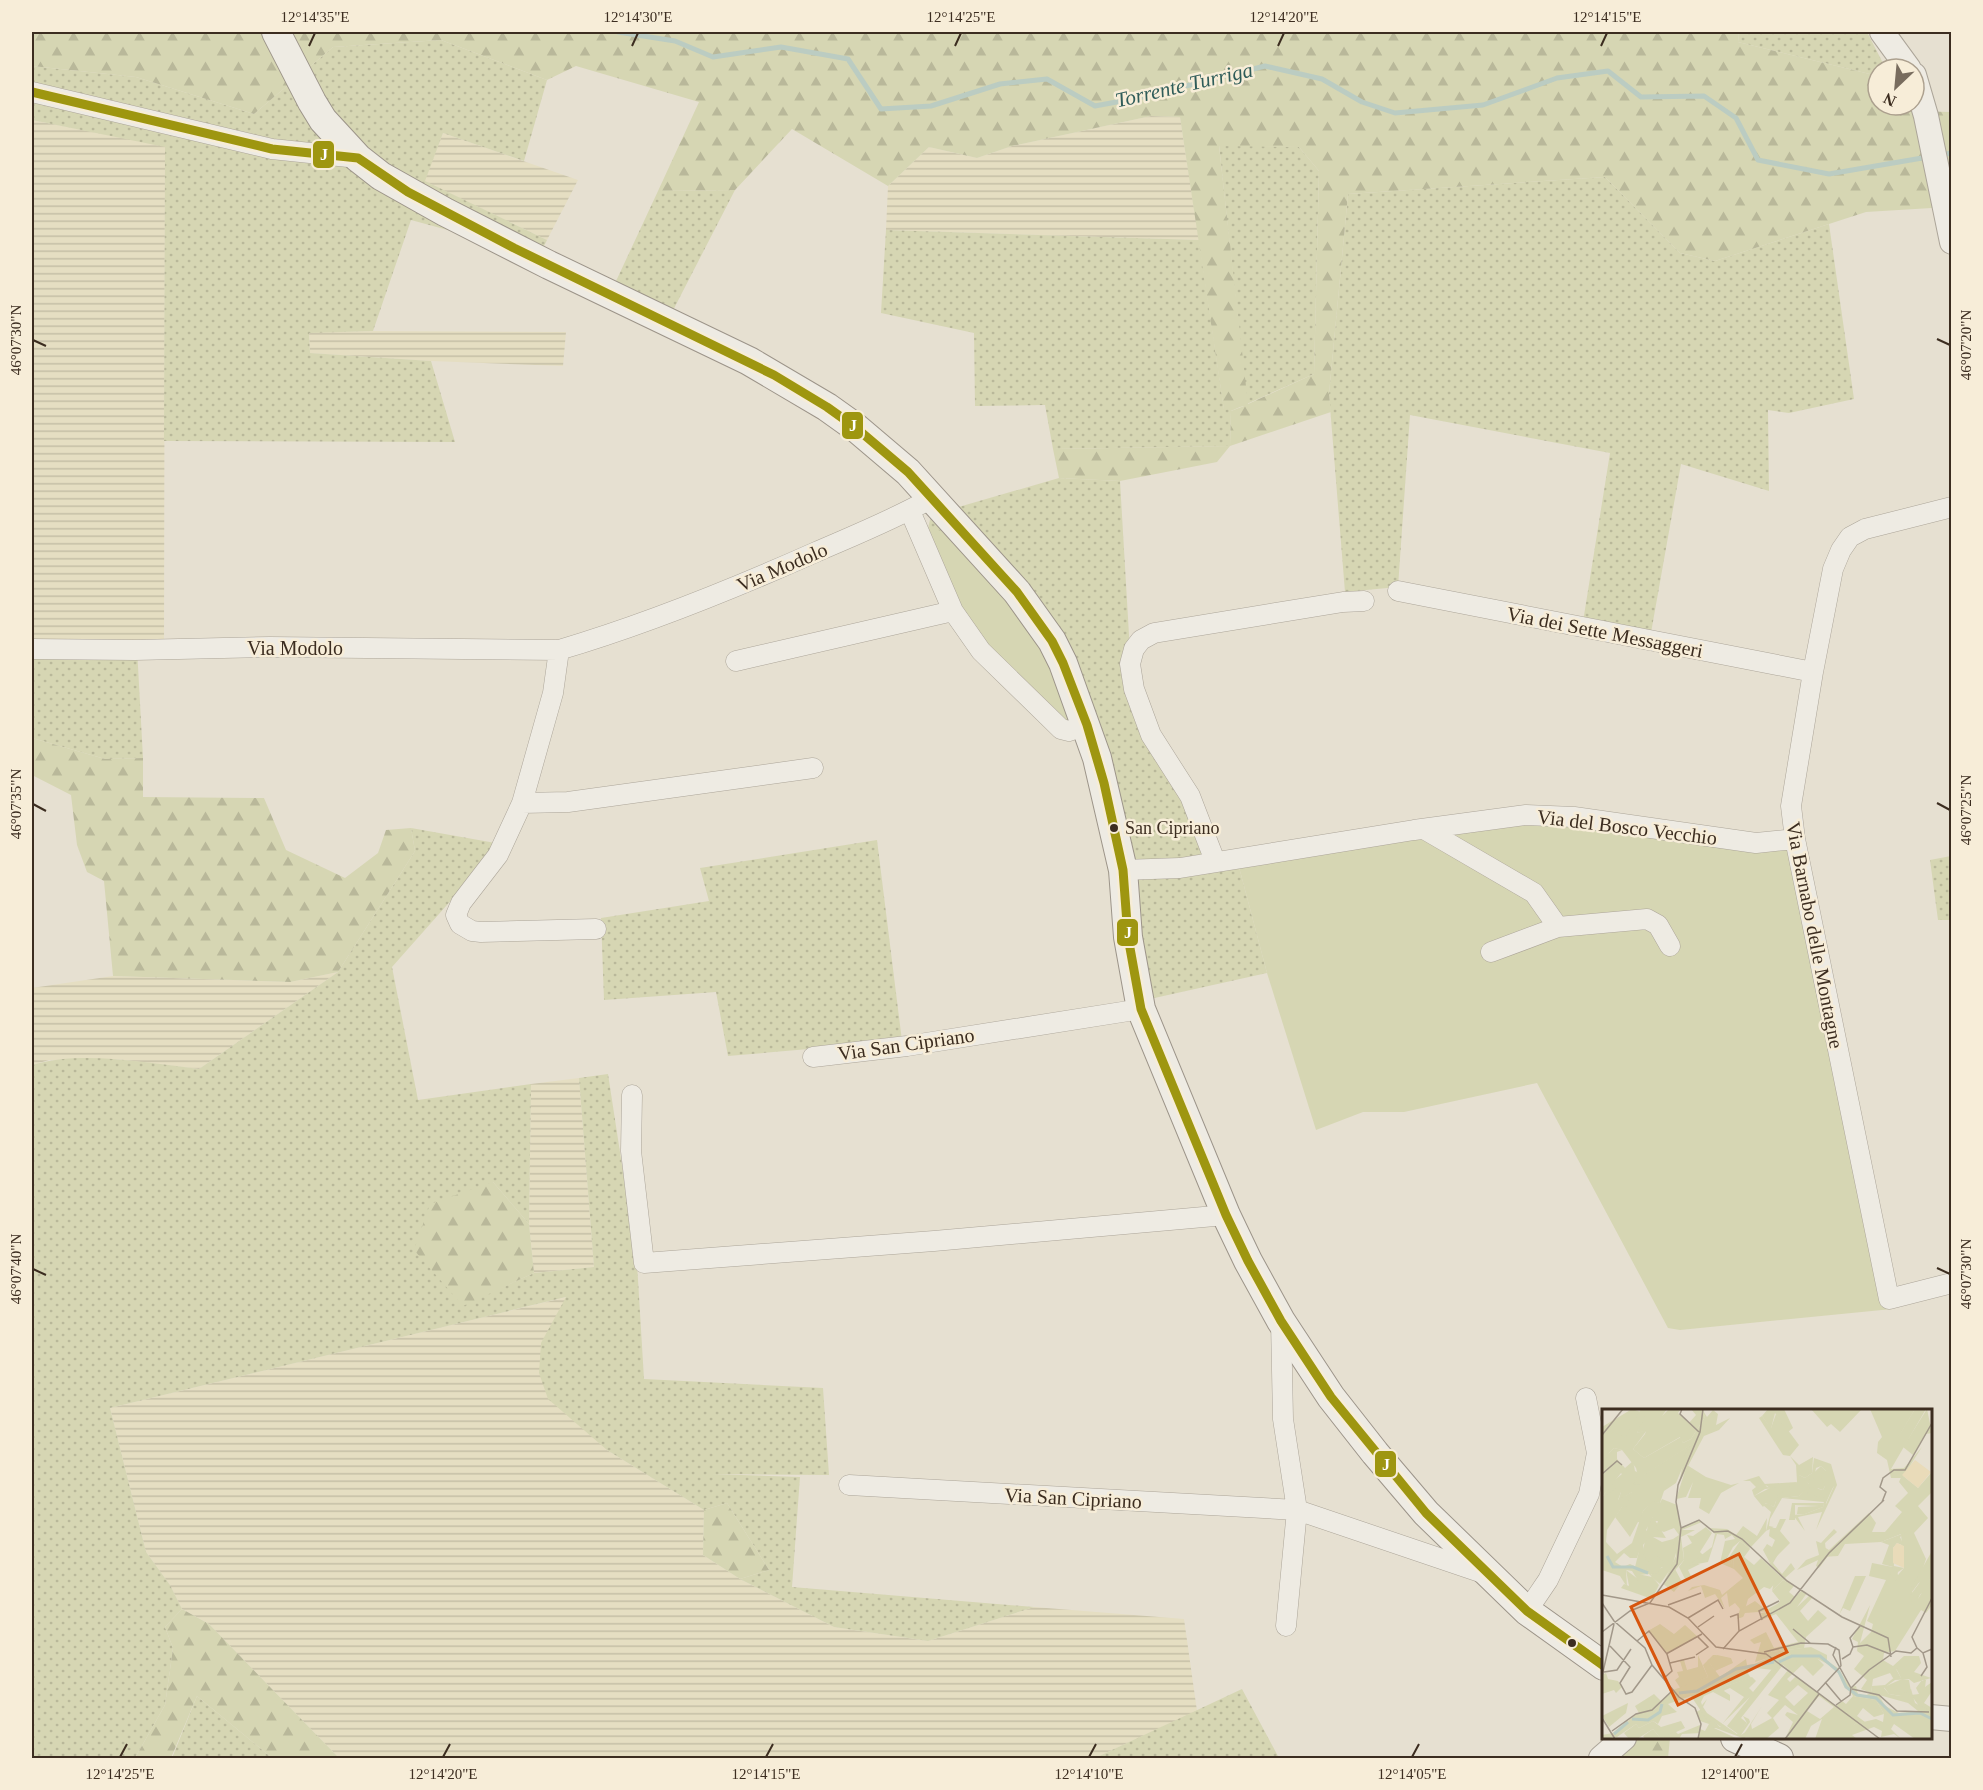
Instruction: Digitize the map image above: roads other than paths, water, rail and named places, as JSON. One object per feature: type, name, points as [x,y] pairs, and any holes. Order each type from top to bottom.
[{"type":"main road","name":"Via San Cipriano","points":[[276,32],[317,111],[340,141],[381,176],[549,265],[749,361],[802,391],[882,449],[908,472],[921,504],[997,568],[1036,617],[1063,663],[1087,725],[1098,758],[1123,870],[1128,937],[1141,1009],[1226,1215],[1281,1321],[1331,1396],[1426,1513],[1527,1611],[1602,1665]]},
{"type":"main road","points":[[1739,1739],[1779,1758]]},
{"type":"street","points":[[1882,32],[1901,57]]},
{"type":"street","points":[[32,92],[272,149],[358,158]]},
{"type":"street","points":[[1926,116],[1952,242]]},
{"type":"street","name":"Via San Cipriano","points":[[921,504],[953,611],[981,651],[1061,729],[1069,731],[1087,725]]},
{"type":"street","name":"Via Modolo","points":[[32,649],[135,650],[270,647],[559,650],[598,639],[767,574],[921,504]]},
{"type":"street","name":"Via Barnabo delle Montagne","points":[[1952,507],[1865,529],[1850,537],[1841,550],[1833,569],[1791,806],[1795,839],[1889,1299],[1952,1283]]},
{"type":"street","name":"Via dei Sette Messaggeri","points":[[1398,591],[1813,672]]},
{"type":"street","points":[[1215,861],[1190,796],[1150,735],[1137,698],[1130,664],[1134,649],[1141,640],[1154,633],[1342,602],[1364,601]]},
{"type":"street","points":[[736,661],[953,611]]},
{"type":"street","points":[[559,650],[553,693],[522,803],[498,855],[461,903],[456,915],[457,920],[465,928],[482,932],[596,929]]},
{"type":"street","points":[[522,803],[568,802],[813,768]]},
{"type":"street","name":"Via del Bosco Vecchio","points":[[1123,870],[1180,868],[1526,815],[1574,817],[1756,843],[1795,839]]},
{"type":"street","points":[[1424,829],[1534,892],[1558,927]]},
{"type":"street","points":[[1491,952],[1558,927],[1647,919],[1658,925],[1670,946]]},
{"type":"street","name":"Via San Cipriano","points":[[813,1057],[907,1046],[1141,1009]]},
{"type":"street","points":[[632,1095],[631,1151],[644,1263],[934,1241],[1226,1215]]},
{"type":"street","name":"Via San Cipriano","points":[[1281,1321],[1283,1419],[1297,1510],[1286,1626]]},
{"type":"street","points":[[1527,1611],[1548,1580],[1589,1494],[1597,1453],[1587,1398]]},
{"type":"street","name":"Via San Cipriano","points":[[849,1485],[1297,1510],[1488,1575]]},
{"type":"street","points":[[1932,1717],[1952,1719]]},
{"type":"street","points":[[1601,1758],[1622,1739]]},
{"type":"waterway","name":"Torrente Turriga","points":[[618,32],[675,41],[713,57],[781,47],[848,59],[881,109],[931,106],[1000,84],[1047,79],[1095,106],[1138,98],[1265,66],[1322,79],[1362,102],[1395,113],[1483,105],[1557,78],[1608,71],[1641,97],[1704,96],[1736,118],[1758,160],[1829,174],[1928,157]]},
{"type":"waterway","name":"Torrente Turriga","points":[[1940,155],[1952,153]]},
{"type":"place","name":"San Cipriano","points":[[1114,828]]}]
